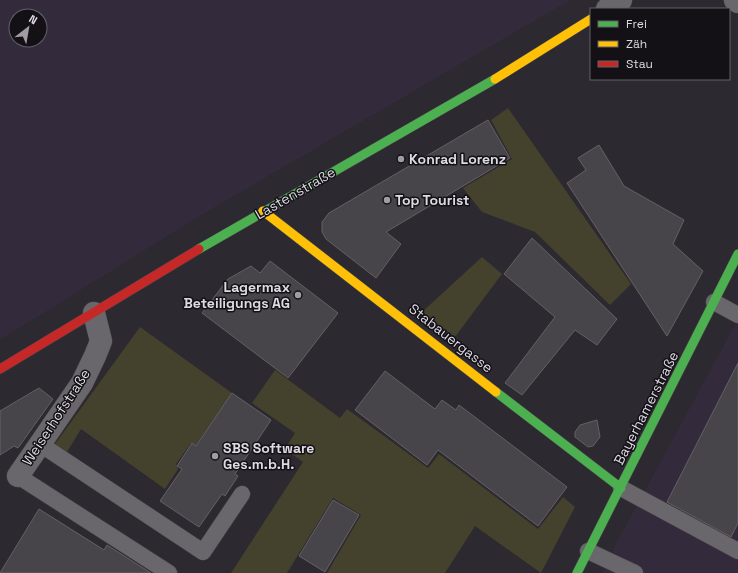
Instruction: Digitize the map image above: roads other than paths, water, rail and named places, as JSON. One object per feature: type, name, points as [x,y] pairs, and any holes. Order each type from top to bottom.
[{"type":"street","points":[[609,8],[621,0]]},
{"type":"street","name":"Lastenstraße","points":[[0,369],[263,211],[529,58],[590,20]]},
{"type":"street","name":"Stabauergasse","points":[[263,211],[621,488]]},
{"type":"street","name":"Bayerhamerstraße","points":[[577,573],[738,254]]},
{"type":"street","name":"Weiserhofstraße","points":[[18,476],[82,383],[95,356],[101,341],[94,313]]},
{"type":"lane","points":[[714,302],[738,315]]},
{"type":"lane","points":[[40,444],[203,552],[242,494]]},
{"type":"lane","points":[[18,476],[169,573]]},
{"type":"lane","points":[[621,488],[738,551]]},
{"type":"lane","points":[[588,551],[635,573]]},
{"type":"place","name":"Konrad Lorenz","points":[[401,159]]},
{"type":"place","name":"Top Tourist","points":[[387,200]]},
{"type":"place","name":"Lagermax Beteiligungs AG","points":[[298,295]]},
{"type":"place","name":"SBS Software Ges.m.b.H.","points":[[215,456]]}]
